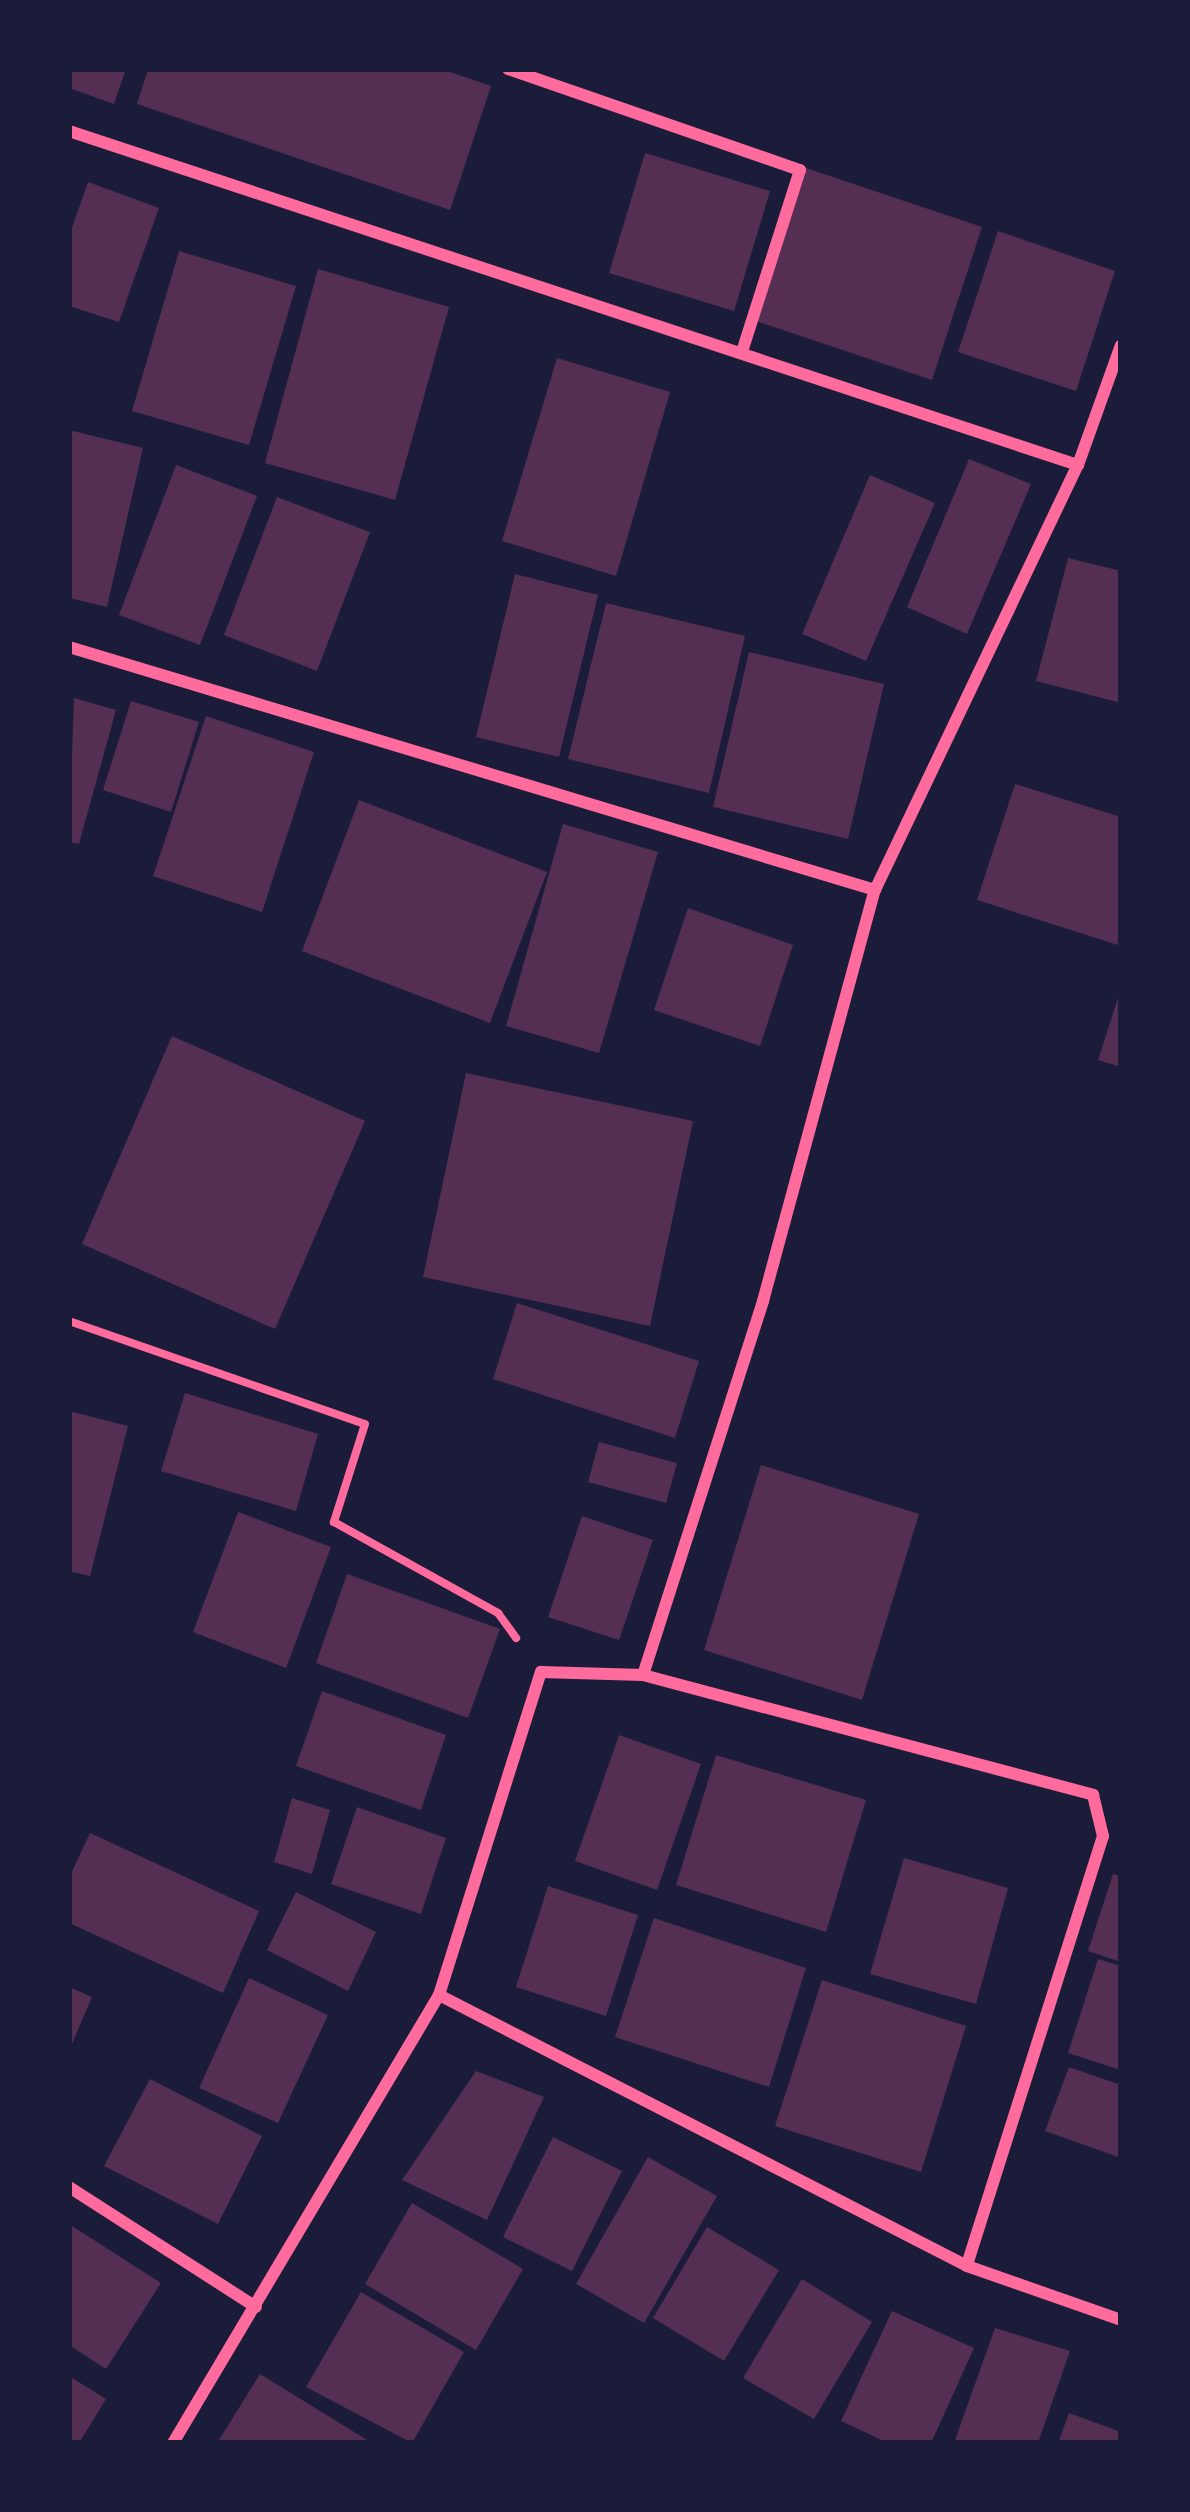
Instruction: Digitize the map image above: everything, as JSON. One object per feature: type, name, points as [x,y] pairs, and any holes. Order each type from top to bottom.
[{"type":"street","points":[[508,69],[800,170],[742,352]]},
{"type":"street","points":[[69,131],[1078,465]]},
{"type":"street","points":[[643,1675],[763,1301],[874,890],[1078,465],[1121,345]]},
{"type":"street","points":[[69,647],[874,890]]},
{"type":"street","points":[[172,2443],[439,1995],[541,1672],[643,1675],[1093,1795],[1103,1836],[967,2266]]},
{"type":"street","points":[[439,1995],[967,2266],[1121,2320]]},
{"type":"street","points":[[69,2187],[256,2307]]},
{"type":"path","points":[[69,1321],[365,1424],[334,1522],[498,1613],[541,1672]]},
{"type":"building","points":[[69,69],[126,69],[114,104],[69,88]]},
{"type":"building","points":[[148,69],[441,69],[491,86],[450,210],[137,104]]},
{"type":"building","points":[[645,153],[770,191],[734,311],[609,273]]},
{"type":"building","points":[[806,168],[982,227],[932,380],[756,321]]},
{"type":"building","points":[[88,182],[159,208],[119,322],[69,306],[69,236]]},
{"type":"building","points":[[998,231],[1115,271],[1076,391],[958,352]]},
{"type":"building","points":[[179,251],[296,286],[249,445],[132,411]]},
{"type":"building","points":[[318,269],[449,307],[395,500],[265,463]]},
{"type":"building","points":[[557,358],[670,392],[616,576],[502,541]]},
{"type":"building","points":[[69,430],[143,448],[107,607],[69,598]]},
{"type":"building","points":[[969,459],[1031,484],[967,634],[907,607]]},
{"type":"building","points":[[176,465],[257,496],[200,645],[119,615]]},
{"type":"building","points":[[870,475],[935,503],[866,661],[802,634]]},
{"type":"building","points":[[277,497],[370,532],[317,671],[224,635]]},
{"type":"building","points":[[1068,558],[1121,571],[1121,703],[1036,681]]},
{"type":"building","points":[[515,574],[598,595],[559,757],[476,737]]},
{"type":"building","points":[[606,603],[745,636],[709,793],[568,759]]},
{"type":"building","points":[[749,652],[884,684],[848,839],[713,807]]},
{"type":"building","points":[[74,698],[116,710],[79,844],[69,842]]},
{"type":"building","points":[[131,701],[199,722],[171,812],[103,790]]},
{"type":"building","points":[[206,716],[314,752],[262,912],[153,876]]},
{"type":"building","points":[[1015,784],[1121,817],[1121,946],[977,900]]},
{"type":"building","points":[[359,800],[547,872],[490,1023],[302,951]]},
{"type":"building","points":[[563,824],[658,852],[599,1053],[506,1026]]},
{"type":"building","points":[[688,908],[793,945],[760,1046],[654,1010]]},
{"type":"building","points":[[1121,992],[1121,1067],[1098,1060]]},
{"type":"building","points":[[172,1036],[365,1121],[275,1329],[82,1244]]},
{"type":"building","points":[[466,1073],[693,1121],[650,1326],[423,1277]]},
{"type":"building","points":[[517,1303],[699,1361],[675,1438],[493,1379]]},
{"type":"building","points":[[185,1393],[318,1434],[296,1511],[161,1471]]},
{"type":"building","points":[[69,1411],[128,1426],[90,1576],[69,1571]]},
{"type":"building","points":[[599,1442],[677,1463],[666,1503],[588,1482]]},
{"type":"building","points":[[761,1465],[919,1514],[862,1700],[704,1650]]},
{"type":"building","points":[[238,1512],[331,1547],[286,1668],[193,1632]]},
{"type":"building","points":[[582,1516],[653,1540],[619,1640],[548,1617]]},
{"type":"building","points":[[347,1574],[500,1629],[468,1718],[316,1663]]},
{"type":"building","points":[[322,1691],[446,1735],[421,1810],[296,1766]]},
{"type":"building","points":[[619,1735],[701,1764],[657,1890],[575,1861]]},
{"type":"building","points":[[716,1755],[866,1800],[826,1932],[676,1885]]},
{"type":"building","points":[[292,1798],[330,1810],[312,1874],[274,1862]]},
{"type":"building","points":[[357,1807],[446,1838],[421,1914],[331,1884]]},
{"type":"building","points":[[90,1833],[259,1911],[223,1993],[69,1923],[69,1878]]},
{"type":"building","points":[[904,1858],[1008,1888],[976,2004],[870,1974]]},
{"type":"building","points":[[1113,1874],[1121,1876],[1121,1962],[1088,1951]]},
{"type":"building","points":[[548,1886],[638,1915],[606,2016],[516,1987]]},
{"type":"building","points":[[296,1892],[376,1932],[348,1991],[267,1950]]},
{"type":"building","points":[[654,1918],[806,1968],[769,2087],[615,2037]]},
{"type":"building","points":[[1098,1959],[1121,1966],[1121,2070],[1068,2053]]},
{"type":"building","points":[[249,1978],[328,2015],[278,2123],[199,2088]]},
{"type":"building","points":[[822,1980],[966,2026],[921,2172],[775,2126]]},
{"type":"building","points":[[69,1987],[92,1997],[69,2051]]},
{"type":"building","points":[[1069,2067],[1121,2085],[1121,2158],[1045,2131]]},
{"type":"building","points":[[476,2071],[544,2097],[487,2220],[402,2180]]},
{"type":"building","points":[[150,2079],[262,2136],[218,2224],[104,2166]]},
{"type":"building","points":[[553,2137],[622,2171],[572,2271],[503,2237]]},
{"type":"building","points":[[648,2157],[717,2196],[644,2323],[576,2284]]},
{"type":"building","points":[[412,2203],[523,2269],[476,2350],[365,2284]]},
{"type":"building","points":[[69,2224],[161,2283],[106,2369],[69,2345]]},
{"type":"building","points":[[707,2227],[779,2270],[724,2361],[653,2318]]},
{"type":"building","points":[[802,2279],[872,2322],[814,2419],[743,2378]]},
{"type":"building","points":[[361,2292],[464,2352],[412,2443],[306,2387]]},
{"type":"building","points":[[892,2311],[974,2348],[931,2443],[888,2443],[841,2421]]},
{"type":"building","points":[[995,2328],[1070,2351],[1038,2443],[954,2443]]},
{"type":"building","points":[[260,2374],[372,2443],[217,2443]]},
{"type":"building","points":[[69,2376],[106,2399],[79,2443],[69,2443]]},
{"type":"building","points":[[1069,2413],[1121,2432],[1121,2443],[1058,2443]]}]
